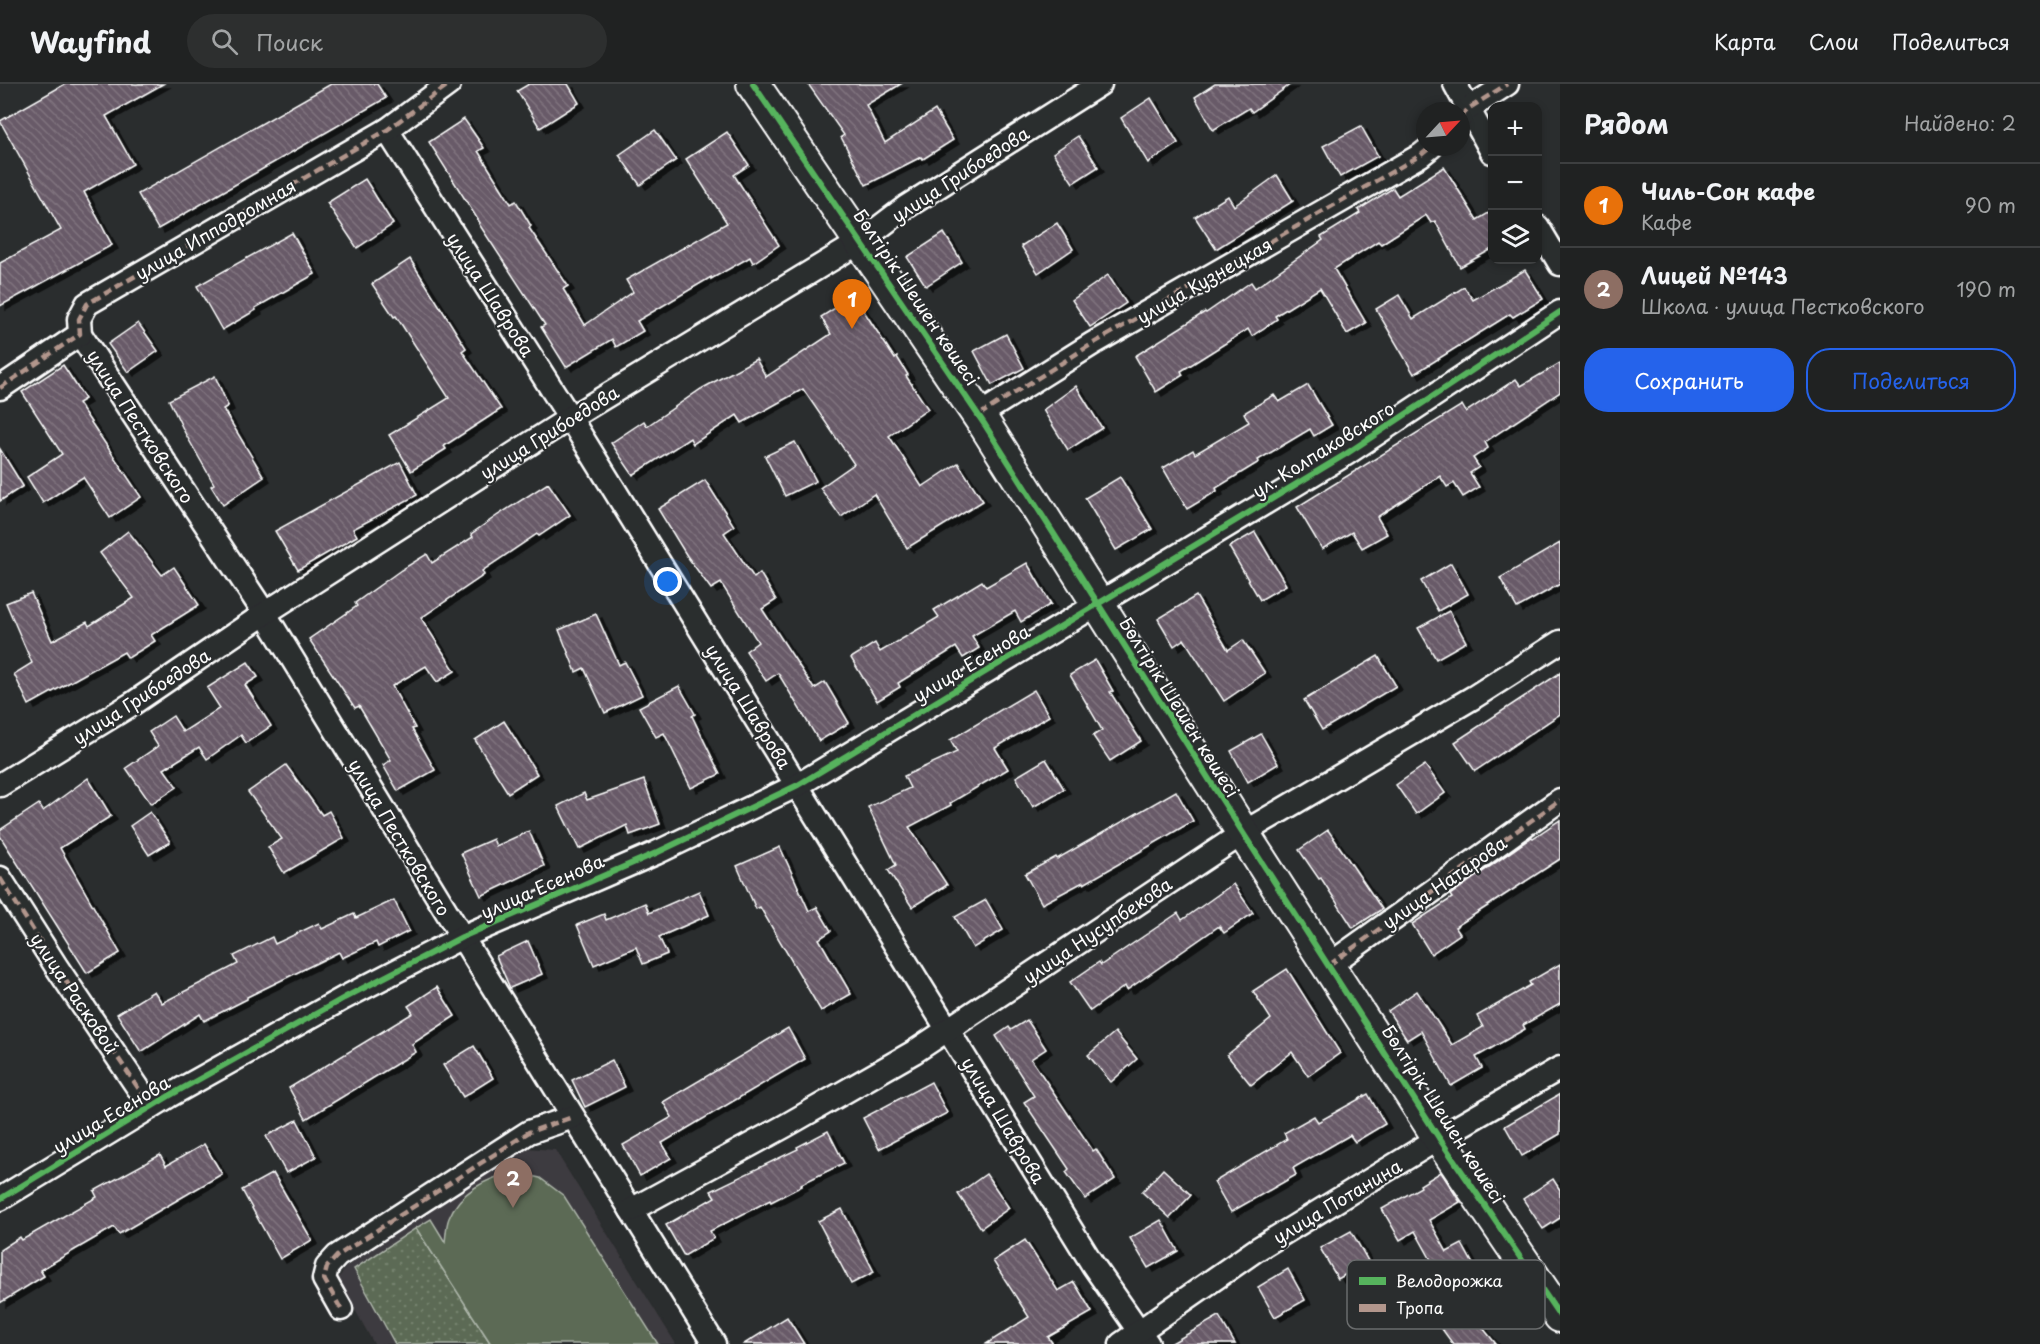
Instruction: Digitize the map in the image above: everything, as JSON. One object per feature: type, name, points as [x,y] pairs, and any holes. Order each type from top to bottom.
[{"type":"street","name":"улица Ипподромная","points":[[80,334],[79,319],[87,304],[359,144],[387,130],[449,84]]},
{"type":"street","name":"Бөлтірік Шешен көшесі","points":[[753,84],[979,415],[1243,833],[1440,1138],[1522,1260]]},
{"type":"street","name":"улица Грибоедова","points":[[0,785],[132,704],[265,614],[570,418],[860,242],[906,207],[1100,84]]},
{"type":"street","points":[[1455,84],[1461,102]]},
{"type":"street","points":[[1470,109],[1508,84]]},
{"type":"street","points":[[1470,121],[1488,146]]},
{"type":"street","name":"улица Шаврова","points":[[387,130],[570,418],[1093,1265],[1144,1338]]},
{"type":"street","name":"улица Кузнецкая","points":[[979,415],[1092,344],[1419,156]]},
{"type":"street","points":[[1542,234],[1560,264]]},
{"type":"street","name":"ул. Kолпаковского","points":[[1097,604],[1346,454],[1560,312]]},
{"type":"street","points":[[0,388],[80,334]]},
{"type":"street","name":"улица Пестковского","points":[[80,334],[265,614],[462,938],[714,1344]]},
{"type":"street","name":"улица Есенова","points":[[0,1199],[151,1107],[344,998],[462,938],[656,853],[798,785],[1097,604]]},
{"type":"street","name":"улица Нусупбекова","points":[[631,1210],[785,1126],[949,1030],[1243,833],[1474,697],[1560,642]]},
{"type":"street","name":"улица Натарова","points":[[1329,965],[1560,800]]},
{"type":"street","name":"улица Расковой","points":[[0,878],[151,1107]]},
{"type":"street","name":"улица Потанина","points":[[1121,1344],[1144,1338],[1256,1250],[1560,1068]]},
{"type":"street","points":[[341,1309],[324,1279],[327,1267],[337,1256],[529,1132],[573,1117]]},
{"type":"street","name":"Бөлтірік Шешен көшесі","points":[[1545,1294],[1560,1316]]},
{"type":"shaded area","points":[[525,1148],[555,1150],[676,1344],[374,1344],[338,1279],[346,1267]]},
{"type":"green space","points":[[513,1172],[540,1178],[564,1196],[658,1344],[491,1344],[416,1228],[431,1219],[445,1242],[448,1221],[460,1200],[467,1193],[493,1178]]},
{"type":"green space","points":[[416,1228],[491,1344],[395,1344],[354,1269]]},
{"type":"building","points":[[65,84],[163,84],[106,116],[133,164],[84,192],[112,245],[0,306],[0,263],[61,230],[0,121]]},
{"type":"building","points":[[331,84],[377,84],[386,98],[158,229],[138,194]]},
{"type":"building","points":[[529,84],[568,84],[579,103],[540,128],[517,91]]},
{"type":"building","points":[[808,84],[901,84],[866,105],[885,143],[935,110],[953,140],[923,159],[921,157],[866,185],[841,137],[844,135]]},
{"type":"building","points":[[1215,84],[1291,84],[1252,112],[1249,108],[1213,130],[1195,97]]},
{"type":"building","points":[[1151,98],[1178,143],[1148,163],[1121,118]]},
{"type":"building","points":[[464,119],[484,148],[478,151],[511,204],[516,201],[531,226],[529,228],[568,286],[563,289],[585,325],[633,292],[626,280],[727,223],[686,159],[727,132],[749,165],[734,175],[779,245],[753,263],[750,257],[711,279],[711,277],[637,321],[643,331],[616,347],[612,339],[566,367],[541,327],[545,325],[429,142]]},
{"type":"building","points":[[1361,126],[1378,156],[1340,177],[1323,146]]},
{"type":"building","points":[[655,130],[676,160],[640,185],[619,155]]},
{"type":"building","points":[[1078,136],[1098,167],[1073,183],[1053,153]]},
{"type":"building","points":[[1444,167],[1477,220],[1488,213],[1488,251],[1460,267],[1435,221],[1431,223],[1426,215],[1381,244],[1378,241],[1334,269],[1366,323],[1347,334],[1320,288],[1275,316],[1277,319],[1252,336],[1248,329],[1181,371],[1183,375],[1156,392],[1135,356],[1206,313],[1251,282],[1255,288],[1323,240],[1321,237],[1360,213],[1358,210],[1393,188],[1398,196]]},
{"type":"building","points":[[1277,175],[1293,201],[1216,249],[1195,217],[1228,196],[1234,206]]},
{"type":"building","points":[[365,179],[393,224],[357,248],[327,203]]},
{"type":"building","points":[[1057,223],[1073,249],[1038,273],[1021,246]]},
{"type":"building","points":[[292,233],[315,274],[255,308],[256,310],[222,330],[197,286]]},
{"type":"building","points":[[944,233],[962,262],[926,286],[907,257]]},
{"type":"building","points":[[410,259],[466,348],[462,351],[501,409],[444,446],[446,449],[411,471],[389,435],[449,398],[396,316],[394,317],[372,284]]},
{"type":"building","points":[[1525,270],[1543,299],[1513,317],[1510,314],[1414,374],[1376,309],[1399,295],[1413,319],[1464,287],[1473,300]]},
{"type":"building","points":[[1108,275],[1126,303],[1090,327],[1072,300]]},
{"type":"building","points":[[854,296],[895,359],[897,357],[908,375],[906,376],[928,409],[889,436],[922,487],[958,463],[983,501],[907,548],[874,494],[841,517],[820,488],[854,464],[803,389],[742,423],[737,415],[693,444],[690,438],[633,475],[611,443],[644,421],[647,426],[701,389],[756,359],[766,377],[831,334],[821,317]]},
{"type":"building","points":[[138,323],[158,351],[128,372],[108,344]]},
{"type":"building","points":[[1006,334],[1024,368],[992,385],[974,351]]},
{"type":"building","points":[[1560,363],[1560,392],[1485,442],[1488,448],[1473,458],[1479,467],[1470,473],[1479,487],[1463,497],[1454,483],[1447,487],[1440,476],[1377,517],[1387,534],[1362,548],[1352,532],[1322,549],[1297,507],[1462,405],[1466,412],[1516,379],[1521,386]]},
{"type":"building","points":[[63,365],[85,399],[78,403],[141,497],[110,518],[83,477],[43,503],[27,477],[62,454],[22,392]]},
{"type":"building","points":[[215,376],[228,406],[223,409],[264,477],[223,505],[211,486],[214,484],[169,400]]},
{"type":"building","points":[[1308,385],[1332,425],[1314,436],[1310,429],[1258,460],[1259,462],[1216,488],[1217,491],[1187,509],[1163,468],[1193,450],[1195,454],[1249,422],[1244,413],[1274,395],[1279,402]]},
{"type":"building","points":[[1076,386],[1102,428],[1068,450],[1043,410]]},
{"type":"building","points":[[795,442],[816,481],[785,496],[765,456]]},
{"type":"building","points":[[0,449],[23,486],[0,501]]},
{"type":"building","points":[[400,462],[417,495],[353,529],[357,536],[298,570],[275,531]]},
{"type":"building","points":[[1120,477],[1152,529],[1116,550],[1085,498]]},
{"type":"building","points":[[705,480],[734,526],[724,533],[754,578],[760,573],[776,600],[762,609],[814,689],[825,682],[849,723],[819,741],[778,673],[766,681],[746,651],[758,642],[721,583],[711,589],[658,509]]},
{"type":"building","points":[[548,483],[570,515],[482,571],[484,575],[421,618],[455,671],[437,682],[426,666],[392,686],[435,770],[398,791],[383,765],[391,760],[359,706],[355,708],[309,639],[357,606],[355,603],[401,570],[427,554],[432,563],[473,537],[471,534],[498,515]]},
{"type":"building","points":[[128,531],[162,575],[174,567],[199,605],[151,635],[155,641],[128,658],[124,652],[29,705],[14,674],[32,663],[6,603],[31,593],[52,641],[87,622],[89,626],[134,598],[100,553]]},
{"type":"building","points":[[1255,532],[1286,585],[1260,600],[1229,547]]},
{"type":"building","points":[[1560,543],[1560,584],[1517,608],[1500,578]]},
{"type":"building","points":[[1027,563],[1051,604],[1021,622],[1015,611],[972,636],[979,648],[963,658],[956,647],[898,683],[900,687],[877,701],[851,658],[875,643],[880,652],[939,617],[934,610],[982,581],[986,587]]},
{"type":"building","points":[[1451,563],[1468,594],[1438,611],[1421,581]]},
{"type":"building","points":[[1196,596],[1228,650],[1243,640],[1265,673],[1224,701],[1184,639],[1174,646],[1158,619]]},
{"type":"building","points":[[1449,611],[1466,642],[1436,659],[1418,628]]},
{"type":"building","points":[[596,614],[619,665],[625,662],[642,695],[605,713],[584,668],[576,672],[559,630]]},
{"type":"building","points":[[1378,656],[1396,686],[1322,730],[1304,700]]},
{"type":"building","points":[[1095,660],[1113,691],[1110,692],[1141,741],[1110,761],[1093,736],[1102,730],[1070,675]]},
{"type":"building","points":[[248,662],[258,677],[245,685],[271,726],[246,743],[241,735],[207,759],[199,747],[164,769],[177,787],[151,804],[126,768],[158,746],[149,732],[173,716],[183,732],[220,708],[207,688]]},
{"type":"building","points":[[1560,673],[1560,714],[1475,771],[1455,742]]},
{"type":"building","points":[[679,686],[695,714],[692,716],[720,774],[691,788],[664,733],[656,737],[639,707]]},
{"type":"building","points":[[1034,690],[1049,716],[995,748],[1008,769],[950,803],[951,805],[909,827],[947,885],[912,907],[888,870],[896,865],[868,807],[910,788],[904,776],[957,752],[950,740]]},
{"type":"building","points":[[504,721],[537,774],[508,793],[475,740]]},
{"type":"building","points":[[1261,734],[1278,764],[1248,782],[1231,751]]},
{"type":"building","points":[[1046,759],[1064,789],[1033,807],[1016,777]]},
{"type":"building","points":[[286,765],[322,815],[329,811],[344,838],[284,873],[268,847],[282,839],[248,792]]},
{"type":"building","points":[[1425,765],[1445,793],[1416,814],[1396,785]]},
{"type":"building","points":[[88,778],[111,816],[60,848],[120,953],[87,973],[0,836],[0,830],[39,804],[43,811]]},
{"type":"building","points":[[644,780],[660,824],[630,835],[627,825],[579,849],[558,806],[584,793],[587,800]]},
{"type":"building","points":[[1176,791],[1193,821],[1084,884],[1083,882],[1042,904],[1025,874],[1056,857],[1057,859]]},
{"type":"building","points":[[150,812],[170,842],[149,855],[130,826]]},
{"type":"building","points":[[1560,820],[1560,859],[1455,927],[1460,934],[1431,954],[1412,924],[1452,898],[1450,895],[1532,837]]},
{"type":"building","points":[[1328,830],[1382,909],[1353,928],[1321,878],[1319,879],[1299,850]]},
{"type":"building","points":[[529,831],[544,866],[481,896],[461,853],[493,839],[496,846]]},
{"type":"building","points":[[780,847],[809,911],[817,907],[831,931],[819,939],[851,994],[821,1011],[760,907],[756,909],[737,866]]},
{"type":"building","points":[[1233,884],[1253,913],[1224,933],[1219,926],[1127,990],[1125,986],[1090,1011],[1070,982],[1099,962],[1101,965],[1178,913],[1182,920]]},
{"type":"building","points":[[699,891],[709,915],[659,937],[667,954],[643,964],[636,947],[594,965],[577,925],[604,914],[606,920],[645,903],[649,913]]},
{"type":"building","points":[[394,900],[409,931],[378,947],[376,942],[342,958],[339,952],[247,997],[204,1021],[200,1014],[141,1052],[117,1014],[154,991],[162,1003],[238,964],[234,956],[272,937],[275,944],[319,923],[322,929],[354,914],[356,918]]},
{"type":"building","points":[[986,900],[1003,930],[973,948],[955,917]]},
{"type":"building","points":[[528,941],[542,974],[510,988],[496,956]]},
{"type":"building","points":[[1560,964],[1560,1004],[1523,1025],[1525,1029],[1476,1057],[1482,1068],[1451,1086],[1421,1031],[1407,1040],[1388,1011],[1417,991],[1452,1045],[1483,1027],[1477,1016],[1531,985],[1529,982]]},
{"type":"building","points":[[1287,969],[1340,1053],[1308,1076],[1292,1052],[1251,1085],[1227,1055],[1271,1019],[1253,991]]},
{"type":"building","points":[[437,987],[455,1016],[412,1044],[416,1052],[306,1119],[289,1088],[413,1013],[408,1006]]},
{"type":"building","points":[[1027,1020],[1046,1049],[1031,1059],[1093,1151],[1096,1149],[1115,1179],[1085,1199],[1066,1172],[1069,1169],[1024,1102],[1034,1096],[996,1036],[1009,1027],[1011,1030]]},
{"type":"building","points":[[788,1028],[805,1059],[662,1143],[671,1158],[640,1176],[623,1145],[672,1117],[663,1102]]},
{"type":"building","points":[[1115,1032],[1137,1059],[1111,1082],[1088,1055]]},
{"type":"building","points":[[474,1046],[493,1078],[463,1097],[443,1065]]},
{"type":"building","points":[[612,1060],[625,1087],[585,1107],[572,1080]]},
{"type":"building","points":[[931,1082],[947,1113],[879,1149],[863,1118]]},
{"type":"building","points":[[1368,1094],[1385,1124],[1355,1142],[1350,1135],[1293,1168],[1296,1175],[1231,1212],[1214,1182],[1287,1139],[1284,1133],[1314,1116],[1318,1122]]},
{"type":"building","points":[[1560,1094],[1560,1134],[1522,1156],[1505,1126]]},
{"type":"building","points":[[297,1120],[316,1157],[286,1173],[266,1136]]},
{"type":"building","points":[[828,1131],[844,1163],[710,1231],[714,1238],[684,1256],[666,1225],[715,1197],[711,1191],[798,1149],[797,1147]]},
{"type":"building","points":[[204,1144],[222,1174],[119,1234],[114,1227],[40,1270],[44,1276],[0,1303],[0,1250],[20,1237],[22,1240],[97,1197],[94,1191],[160,1155],[166,1166]]},
{"type":"building","points":[[1163,1169],[1191,1195],[1170,1218],[1142,1192]]},
{"type":"building","points":[[1441,1172],[1460,1202],[1429,1220],[1447,1252],[1462,1244],[1471,1260],[1431,1260],[1415,1231],[1400,1240],[1382,1209],[1421,1187],[1420,1185]]},
{"type":"building","points":[[273,1173],[312,1240],[280,1259],[242,1190]]},
{"type":"building","points":[[986,1174],[1009,1208],[981,1228],[958,1194]]},
{"type":"building","points":[[1553,1179],[1560,1190],[1560,1218],[1543,1229],[1523,1199]]},
{"type":"building","points":[[842,1209],[874,1272],[851,1284],[818,1221]]},
{"type":"building","points":[[1161,1220],[1178,1251],[1148,1268],[1130,1238]]},
{"type":"building","points":[[1351,1231],[1367,1260],[1347,1260],[1347,1274],[1338,1279],[1320,1248]]},
{"type":"building","points":[[1025,1240],[1058,1291],[1074,1282],[1092,1312],[1048,1337],[1053,1344],[986,1344],[1029,1317],[993,1261]]},
{"type":"building","points":[[1288,1269],[1305,1300],[1275,1317],[1258,1287]]},
{"type":"building","points":[[1219,1316],[1235,1344],[1170,1344]]},
{"type":"building","points":[[787,1317],[804,1344],[744,1344]]},
{"type":"building","points":[[1442,1329],[1484,1329],[1496,1344],[1453,1344]]},
{"type":"marked path","points":[[0,388],[80,334],[79,319],[87,304],[387,130],[449,84]]},
{"type":"marked path","points":[[1470,108],[1507,84]]},
{"type":"marked path","points":[[979,415],[1092,344],[1419,156]]},
{"type":"marked path","points":[[1329,965],[1560,800]]},
{"type":"marked path","points":[[0,878],[151,1107]]},
{"type":"marked path","points":[[341,1309],[324,1279],[327,1267],[337,1256],[529,1132],[573,1117]]},
{"type":"cycle path","points":[[753,84],[985,425],[1439,1138],[1522,1260]]},
{"type":"cycle path","points":[[0,1199],[169,1096],[344,998],[462,937],[656,853],[798,785],[1346,454],[1560,312]]},
{"type":"cycle path","points":[[1545,1294],[1560,1316]]},
{"type":"place","name":"Чиль-Сон кафе","points":[[852,329]]},
{"type":"place","name":"Лицей №143","points":[[513,1208]]}]
